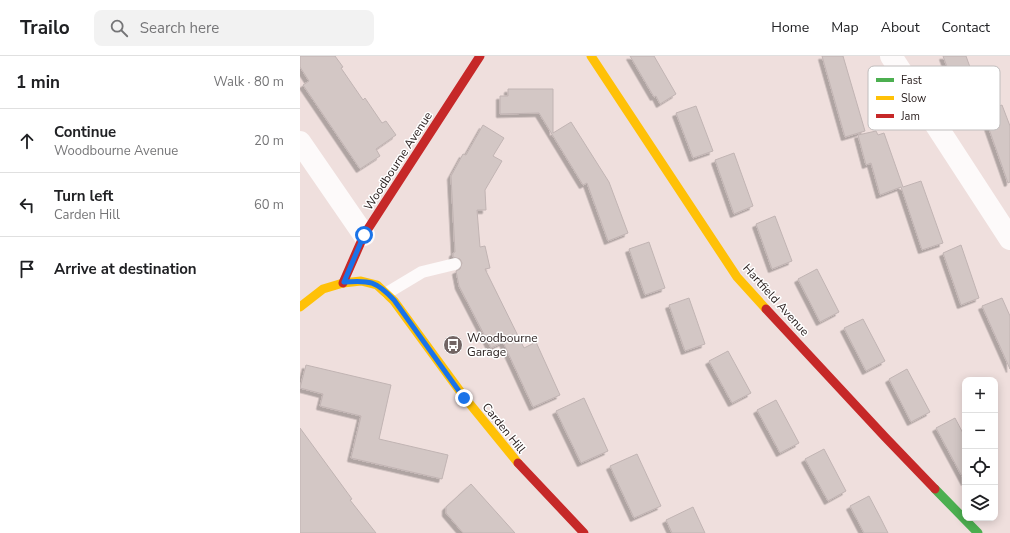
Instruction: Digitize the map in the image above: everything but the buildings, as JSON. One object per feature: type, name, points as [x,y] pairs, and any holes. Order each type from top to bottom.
[{"type":"street","name":"Woodbourne Avenue","points":[[344,282],[364,235],[480,56]]},
{"type":"street","name":"Hartfield Avenue","points":[[591,56],[737,277],[885,437],[978,533]]},
{"type":"street","points":[[890,56],[897,66]]},
{"type":"street","points":[[939,130],[1010,239]]},
{"type":"street","points":[[300,142],[364,235]]},
{"type":"street","name":"Carden Hill","points":[[300,306],[323,289],[344,282],[369,282],[377,285],[388,293],[464,398],[520,466],[584,533]]},
{"type":"lane","points":[[388,293],[422,272],[455,264]]},
{"type":"traffic: fast","points":[[935,489],[978,533]]},
{"type":"traffic: slow","points":[[591,56],[737,277],[766,309]]},
{"type":"traffic: slow","points":[[300,307],[323,289],[343,283],[361,281],[377,285],[394,301],[465,398],[518,463]]},
{"type":"traffic: jam","points":[[343,283],[364,235],[480,56]]},
{"type":"traffic: jam","points":[[766,309],[935,489]]},
{"type":"traffic: jam","points":[[518,463],[584,533]]},
{"type":"place","name":"Woodbourne Garage","points":[[453,345]]},
{"type":"route","points":[[364,235],[344,282],[369,282],[377,285],[388,293],[464,398]]}]
